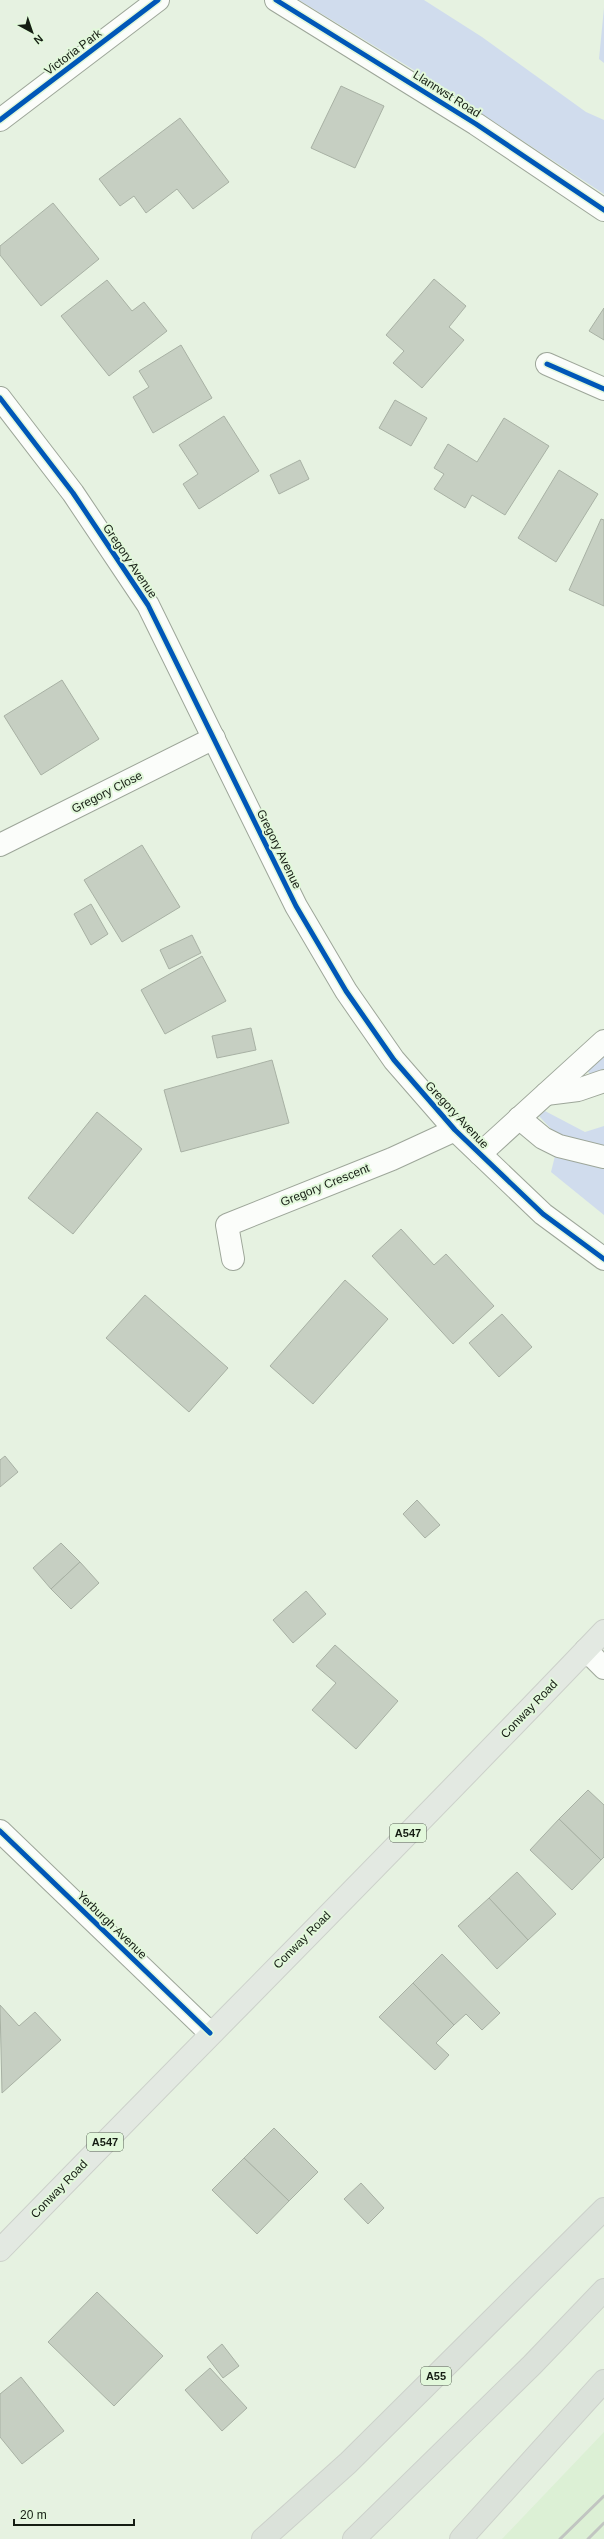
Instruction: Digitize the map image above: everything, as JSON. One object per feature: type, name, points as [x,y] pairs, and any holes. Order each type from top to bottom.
[{"type":"highway","name":"A55","points":[[263,2539],[348,2463],[604,2208]]},
{"type":"highway","points":[[354,2539],[532,2366],[604,2290]]},
{"type":"highway","points":[[461,2539],[604,2381]]},
{"type":"main road","name":"Conway Road","points":[[0,2250],[210,2034],[528,1712],[604,1631]]},
{"type":"street","name":"Victoria Park","points":[[0,120],[158,0]]},
{"type":"street","name":"Llanrwst Road","points":[[276,0],[476,124],[604,210]]},
{"type":"street","points":[[547,364],[604,389]]},
{"type":"street","name":"Gregory Avenue","points":[[0,398],[73,493],[148,604],[296,906],[346,991],[394,1060],[455,1130],[543,1214],[604,1259]]},
{"type":"street","name":"Gregory Close","points":[[0,845],[214,738]]},
{"type":"street","points":[[480,1154],[604,1041]]},
{"type":"street","points":[[546,1094],[578,1090],[604,1081]]},
{"type":"street","points":[[519,1118],[543,1138],[559,1146],[604,1157]]},
{"type":"street","name":"Gregory Crescent","points":[[233,1258],[227,1224],[392,1159],[455,1130]]},
{"type":"street","points":[[586,1650],[604,1668]]},
{"type":"street","name":"Yerburgh Avenue","points":[[0,1831],[210,2034]]},
{"type":"shaded area","points":[[299,0],[424,0],[482,37],[586,112],[604,120],[604,194],[432,81]]},
{"type":"shaded area","points":[[604,8],[604,63],[599,59]]},
{"type":"shaded area","points":[[604,1048],[604,1069],[590,1074],[583,1066]]},
{"type":"shaded area","points":[[545,1111],[585,1132],[604,1126],[604,1146],[555,1133],[539,1116]]},
{"type":"shaded area","points":[[555,1156],[604,1169],[604,1215],[551,1172]]},
{"type":"shaded area","points":[[604,2432],[604,2539],[502,2539]]},
{"type":"building","points":[[341,86],[384,106],[355,168],[311,148]]},
{"type":"building","points":[[180,118],[229,182],[193,209],[177,189],[146,213],[134,196],[120,206],[99,179]]},
{"type":"building","points":[[53,203],[99,259],[41,306],[0,255],[0,246]]},
{"type":"building","points":[[434,279],[466,306],[449,327],[464,340],[422,388],[393,363],[404,351],[386,335]]},
{"type":"building","points":[[107,280],[132,311],[144,302],[167,331],[109,376],[61,316]]},
{"type":"building","points":[[604,308],[604,340],[589,331]]},
{"type":"building","points":[[181,345],[212,398],[153,433],[133,397],[149,387],[139,371]]},
{"type":"building","points":[[395,400],[427,418],[411,446],[379,428]]},
{"type":"building","points":[[224,416],[259,471],[199,509],[183,484],[198,474],[179,445]]},
{"type":"building","points":[[504,418],[549,446],[505,515],[472,495],[465,508],[434,489],[444,474],[434,468],[448,444],[477,462]]},
{"type":"building","points":[[300,460],[309,479],[279,494],[270,475]]},
{"type":"building","points":[[559,470],[598,494],[556,562],[518,538]]},
{"type":"building","points":[[601,519],[604,520],[604,606],[569,590]]},
{"type":"building","points":[[62,680],[99,739],[41,775],[4,716]]},
{"type":"building","points":[[142,845],[180,907],[122,942],[84,880]]},
{"type":"building","points":[[91,904],[108,934],[91,945],[74,914]]},
{"type":"building","points":[[192,935],[201,953],[169,969],[160,950]]},
{"type":"building","points":[[202,956],[226,1001],[165,1034],[141,990]]},
{"type":"building","points":[[251,1028],[256,1050],[217,1058],[212,1036]]},
{"type":"building","points":[[272,1060],[289,1123],[181,1152],[164,1090]]},
{"type":"building","points":[[97,1112],[142,1149],[73,1234],[28,1198]]},
{"type":"building","points":[[401,1229],[434,1265],[446,1254],[494,1306],[453,1344],[372,1256]]},
{"type":"building","points":[[345,1280],[388,1319],[313,1404],[270,1366]]},
{"type":"building","points":[[145,1295],[228,1368],[189,1412],[106,1338]]},
{"type":"building","points":[[502,1314],[532,1347],[499,1377],[469,1343]]},
{"type":"building","points":[[5,1456],[18,1472],[0,1487],[0,1460]]},
{"type":"building","points":[[417,1500],[440,1525],[425,1538],[403,1514]]},
{"type":"building","points":[[61,1543],[80,1562],[51,1589],[33,1568]]},
{"type":"building","points":[[80,1562],[99,1583],[71,1609],[51,1589]]},
{"type":"building","points":[[306,1591],[326,1614],[293,1643],[273,1620]]},
{"type":"building","points":[[335,1645],[398,1701],[356,1749],[312,1710],[336,1683],[316,1666]]},
{"type":"building","points":[[588,1790],[604,1805],[604,1857],[601,1860],[559,1819]]},
{"type":"building","points":[[559,1819],[601,1860],[572,1890],[530,1850]]},
{"type":"building","points":[[517,1872],[556,1914],[528,1940],[489,1898]]},
{"type":"building","points":[[489,1898],[528,1940],[497,1969],[458,1926]]},
{"type":"building","points":[[442,1954],[500,2013],[482,2030],[466,2014],[454,2025],[413,1983]]},
{"type":"building","points":[[413,1983],[454,2025],[436,2043],[449,2055],[435,2070],[379,2017]]},
{"type":"building","points":[[0,2005],[19,2026],[35,2012],[61,2040],[2,2093]]},
{"type":"building","points":[[274,2128],[318,2172],[289,2201],[244,2158]]},
{"type":"building","points":[[244,2158],[289,2201],[257,2234],[212,2190]]},
{"type":"building","points":[[361,2183],[384,2208],[368,2224],[344,2199]]},
{"type":"building","points":[[97,2292],[163,2356],[114,2406],[48,2342]]},
{"type":"building","points":[[222,2344],[239,2366],[223,2378],[207,2357]]},
{"type":"building","points":[[210,2368],[247,2408],[222,2431],[185,2390]]},
{"type":"building","points":[[21,2377],[64,2431],[22,2464],[0,2437],[0,2394]]},
{"type":"railway","points":[[560,2539],[604,2496]]},
{"type":"railway","points":[[588,2539],[604,2523]]},
{"type":"cycle path","points":[[0,120],[158,0]]},
{"type":"cycle path","points":[[276,0],[476,124],[604,210]]},
{"type":"cycle path","points":[[547,364],[604,389]]},
{"type":"cycle path","points":[[0,398],[73,493],[148,605],[296,906],[346,991],[394,1060],[455,1130],[543,1214],[604,1259]]},
{"type":"cycle path","points":[[0,1831],[210,2033]]}]
